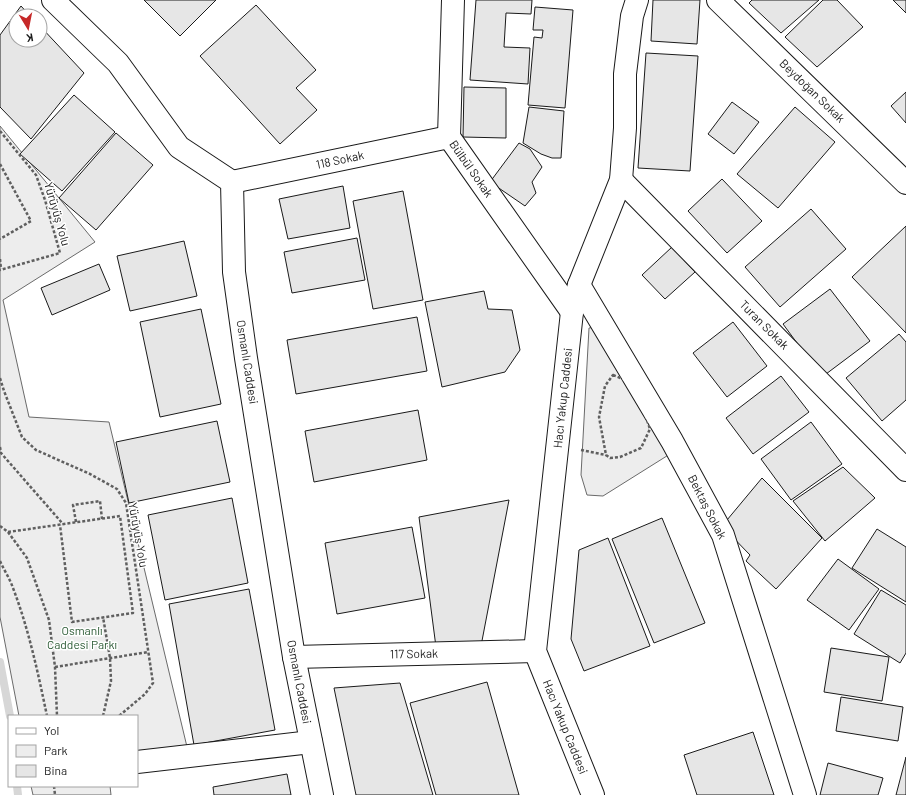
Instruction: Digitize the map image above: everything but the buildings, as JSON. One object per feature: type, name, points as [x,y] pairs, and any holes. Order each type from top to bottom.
[{"type":"street","points":[[53,0],[118,63],[179,146],[232,182]]},
{"type":"street","name":"Bülbül Sokak","points":[[453,0],[449,137],[572,312]]},
{"type":"street","name":"Hacı Yakup Caddesi","points":[[592,795],[535,651],[572,312],[579,285],[621,180],[625,128],[625,74],[632,16],[637,0]]},
{"type":"street","name":"Beydoğan Sokak","points":[[718,0],[906,183]]},
{"type":"street","name":"118 Sokak","points":[[232,182],[449,137]]},
{"type":"street","name":"Turan Sokak","points":[[621,180],[906,470]]},
{"type":"street","name":"Osmanlı Caddesi","points":[[232,182],[234,272],[294,656],[322,795]]},
{"type":"street","name":"Bektaş Sokak","points":[[579,285],[672,441],[723,535],[805,795]]},
{"type":"street","name":"117 Sokak","points":[[294,656],[535,651]]},
{"type":"street","points":[[138,762],[311,742]]},
{"type":"path","name":"Yürüyüş Yolu","points":[[0,131],[36,175],[45,200],[60,253],[0,269]]},
{"type":"path","points":[[0,164],[31,221],[0,239]]},
{"type":"path","points":[[0,258],[0,269]]},
{"type":"path","points":[[613,374],[625,380],[639,396],[650,429],[646,438],[641,448],[620,456],[610,458],[606,455],[599,417],[605,386],[613,374]]},
{"type":"path","name":"Yürüyüş Yolu","points":[[0,378],[22,437],[36,450],[90,474],[117,489],[126,503],[153,683],[145,694],[120,715]]},
{"type":"path","points":[[0,447],[1,454],[62,524],[72,622],[133,613],[120,516],[102,518],[76,522],[62,524],[8,532]]},
{"type":"path","points":[[76,522],[74,505],[100,501],[102,518]]},
{"type":"path","points":[[0,526],[8,532],[27,558],[49,620],[55,667],[57,715]]},
{"type":"path","points":[[0,560],[13,587],[20,609],[35,659],[47,715]]},
{"type":"path","points":[[103,715],[111,681],[110,658],[104,618]]},
{"type":"path","points":[[55,667],[148,652]]},
{"type":"green space","name":"Osmanlı Caddesi Parkı","points":[[0,126],[95,242],[3,300],[29,417],[109,422],[188,751],[138,770],[138,715],[19,715],[0,617]]},
{"type":"green space","points":[[595,327],[670,454],[603,496],[587,495],[581,475],[589,328]]},
{"type":"green space","points":[[31,787],[110,787],[111,795],[33,795]]},
{"type":"waterway","points":[[0,662],[10,715]]},
{"type":"waterway","points":[[17,787],[18,795]]}]
